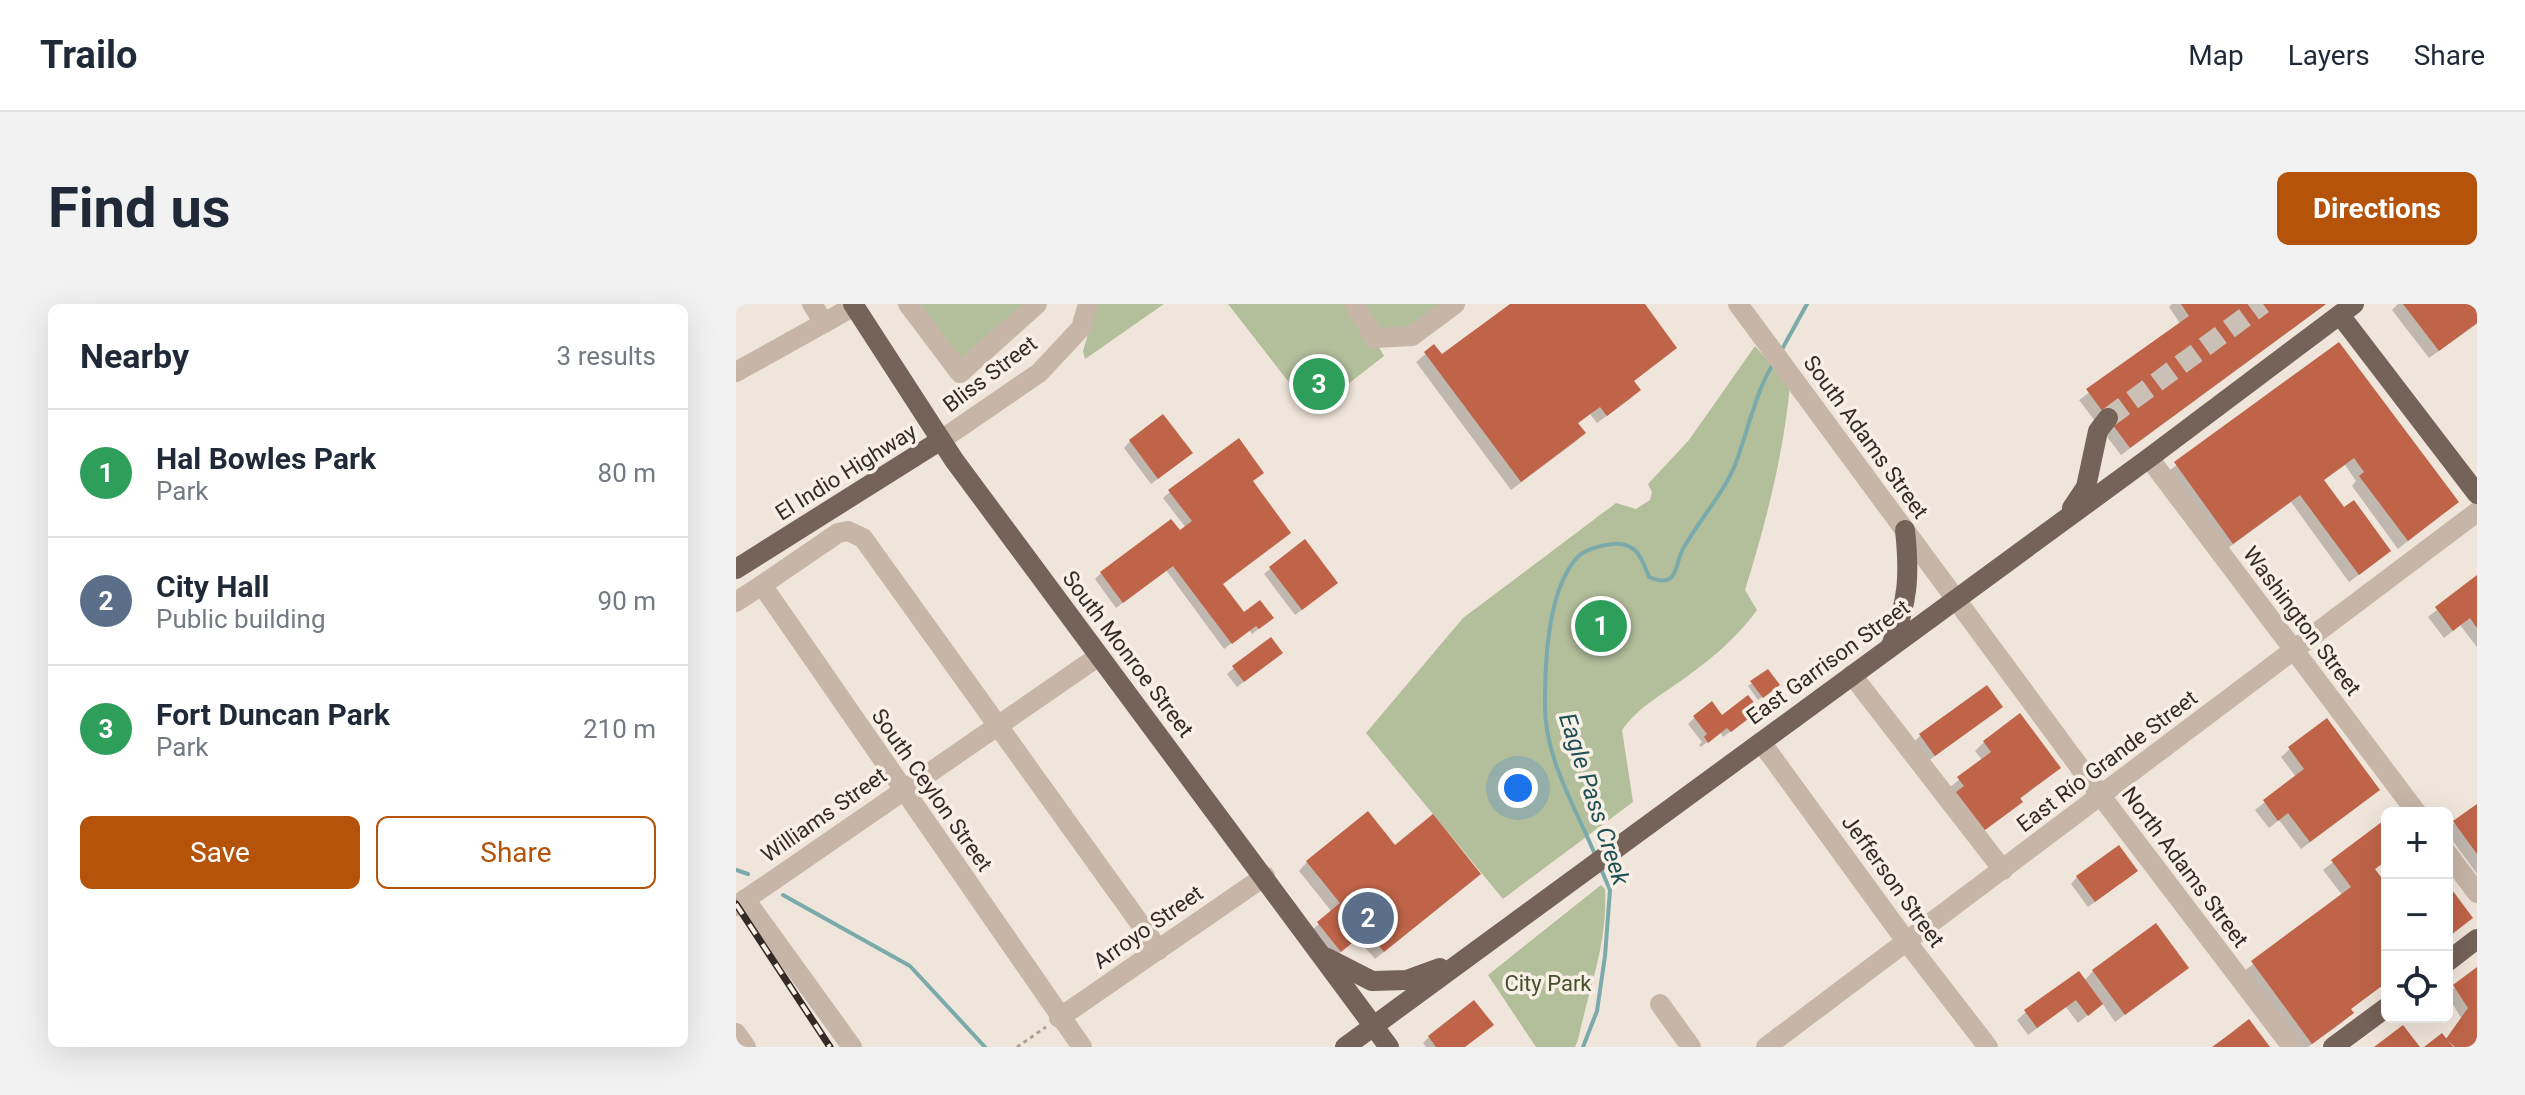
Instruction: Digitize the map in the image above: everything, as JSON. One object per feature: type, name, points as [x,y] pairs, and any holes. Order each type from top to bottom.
[{"type":"main road","name":"South Monroe Street","points":[[854,305],[941,440],[1389,1047]]},
{"type":"main road","name":"East Garrison Street","points":[[1346,1046],[2347,310]]},
{"type":"main road","points":[[2347,310],[2477,494]]},
{"type":"main road","points":[[2065,518],[2086,487],[2098,431],[2108,418]]},
{"type":"main road","name":"El Indio Highway","points":[[739,567],[941,440]]},
{"type":"main road","points":[[1891,646],[1905,611],[1909,571],[1905,530]]},
{"type":"main road","points":[[2453,957],[2477,939]]},
{"type":"main road","points":[[1321,955],[1372,981],[1407,980],[1462,960]]},
{"type":"main road","points":[[2333,1047],[2381,1011]]},
{"type":"street","points":[[812,304],[824,323]]},
{"type":"street","points":[[908,304],[960,373],[1037,304]]},
{"type":"street","name":"Bliss Street","points":[[941,440],[1039,373],[1081,328],[1088,304]]},
{"type":"street","points":[[1354,304],[1375,338],[1412,336],[1455,304]]},
{"type":"street","name":"South Adams Street","points":[[1738,304],[1955,598]]},
{"type":"street","points":[[736,372],[854,305]]},
{"type":"street","name":"Washington Street","points":[[2149,458],[2412,807]]},
{"type":"street","name":"East Río Grande Street","points":[[1766,1047],[2477,512]]},
{"type":"street","points":[[736,602],[838,533],[856,533],[863,538],[1159,950]]},
{"type":"street","name":"South Ceylon Street","points":[[762,585],[1082,1047]]},
{"type":"street","name":"North Adams Street","points":[[1955,598],[2292,1047]]},
{"type":"street","name":"Williams Street","points":[[741,902],[1099,656]]},
{"type":"street","points":[[1852,675],[2003,870]]},
{"type":"street","name":"Jefferson Street","points":[[1761,742],[1906,941],[1988,1047]]},
{"type":"street","points":[[2453,861],[2477,893]]},
{"type":"street","name":"Arroyo Street","points":[[1059,1018],[1265,876]]},
{"type":"street","points":[[741,902],[852,1047]]},
{"type":"street","points":[[1660,1004],[1691,1047]]},
{"type":"street","points":[[736,1033],[746,1047]]},
{"type":"path","points":[[1017,1047],[1059,1018]]},
{"type":"green space","points":[[918,304],[1023,304],[960,360]]},
{"type":"green space","points":[[1097,304],[1164,304],[1085,359],[1083,351]]},
{"type":"green space","points":[[1228,304],[1354,304],[1384,356],[1312,412]]},
{"type":"green space","points":[[1363,304],[1446,304],[1412,329],[1381,329]]},
{"type":"green space","points":[[1755,346],[1790,386],[1773,489],[1745,590],[1757,610],[1717,653],[1645,706],[1622,730],[1633,802],[1503,899],[1366,733],[1463,618],[1616,503],[1636,509],[1650,500],[1652,492],[1648,484],[1689,440]]},
{"type":"green space","name":"City Park","points":[[1601,885],[1605,889],[1604,928],[1578,1040],[1575,1047],[1536,1047],[1488,975]]},
{"type":"building","points":[[1510,304],[1645,304],[1677,348],[1634,381],[1641,390],[1607,416],[1600,407],[1578,423],[1586,433],[1521,482],[1424,352],[1434,344],[1442,354]]},
{"type":"building","points":[[2181,304],[2326,304],[2130,448],[2086,389],[2189,316]]},
{"type":"building","points":[[2403,304],[2477,304],[2477,323],[2439,351]]},
{"type":"building","points":[[2339,342],[2459,502],[2408,541],[2359,476],[2364,472],[2354,458],[2324,480],[2344,507],[2354,500],[2391,551],[2359,575],[2300,495],[2233,544],[2174,462]]},
{"type":"building","points":[[1163,414],[1193,453],[1158,479],[1129,440]]},
{"type":"building","points":[[1239,438],[1264,473],[1253,481],[1291,533],[1223,584],[1244,612],[1260,600],[1274,618],[1259,629],[1256,626],[1232,644],[1173,566],[1123,603],[1100,572],[1171,519],[1180,530],[1192,521],[1168,490]]},
{"type":"building","points":[[1305,539],[1338,583],[1302,610],[1269,567]]},
{"type":"building","points":[[2477,575],[2477,628],[2470,618],[2453,631],[2435,607]]},
{"type":"building","points":[[1271,637],[1283,653],[1244,682],[1232,666]]},
{"type":"building","points":[[1768,669],[1780,685],[1763,698],[1750,681]]},
{"type":"building","points":[[1987,685],[2003,707],[1935,756],[1919,734]]},
{"type":"building","points":[[1748,695],[1760,710],[1731,732],[1727,728],[1708,743],[1704,737],[1707,734],[1693,716],[1712,701],[1722,715]]},
{"type":"building","points":[[2020,713],[2061,768],[2020,798],[2023,802],[1985,830],[1956,792],[1964,786],[1957,777],[1991,752],[1983,741]]},
{"type":"building","points":[[2327,718],[2380,790],[2310,842],[2288,813],[2278,821],[2263,800],[2304,769],[2288,747]]},
{"type":"building","points":[[2477,804],[2477,854],[2453,821]]},
{"type":"building","points":[[1368,811],[1395,845],[1433,814],[1481,874],[1384,952],[1367,931],[1341,952],[1317,922],[1340,903],[1306,861]]},
{"type":"building","points":[[2381,822],[2381,864],[2375,869],[2381,877],[2381,986],[2351,1009],[2354,1013],[2312,1044],[2251,961],[2351,887],[2331,860]]},
{"type":"building","points":[[2119,845],[2138,871],[2095,902],[2076,876]]},
{"type":"building","points":[[2453,891],[2473,918],[2453,933]]},
{"type":"building","points":[[2156,923],[2189,968],[2125,1015],[2092,970]]},
{"type":"building","points":[[2477,967],[2477,1047],[2455,1047],[2446,1039],[2468,1008],[2453,985]]},
{"type":"building","points":[[2079,971],[2103,1004],[2088,1016],[2076,1000],[2037,1028],[2024,1010]]},
{"type":"building","points":[[1474,1000],[1494,1025],[1465,1047],[1436,1047],[1428,1036]]},
{"type":"building","points":[[2249,1019],[2270,1047],[2212,1047],[2231,1033]]},
{"type":"building","points":[[2403,1025],[2420,1047],[2374,1047]]},
{"type":"building","points":[[2442,1033],[2453,1047],[2424,1047]]},
{"type":"waterway","name":"Eagle Pass Creek","points":[[1781,351],[1807,304]]},
{"type":"waterway","name":"Eagle Pass Creek","points":[[1596,857],[1555,762],[1546,721],[1547,647],[1559,590],[1578,556],[1613,544],[1633,549],[1641,558],[1649,577],[1659,580],[1671,578],[1683,549],[1730,476],[1762,386],[1774,362]]},
{"type":"waterway","name":"Eagle Pass Creek","points":[[1583,1047],[1597,1011],[1605,956],[1610,890],[1601,869]]},
{"type":"waterway","points":[[736,870],[748,874]]},
{"type":"waterway","points":[[783,895],[910,966],[985,1047]]},
{"type":"tunnel","points":[[2108,418],[2263,304]]},
{"type":"railway","points":[[736,904],[830,1047]]},
{"type":"place","name":"Fort Duncan Park","points":[[1319,384]]},
{"type":"place","name":"Hal Bowles Park","points":[[1601,626]]},
{"type":"place","name":"City Hall","points":[[1368,918]]}]
